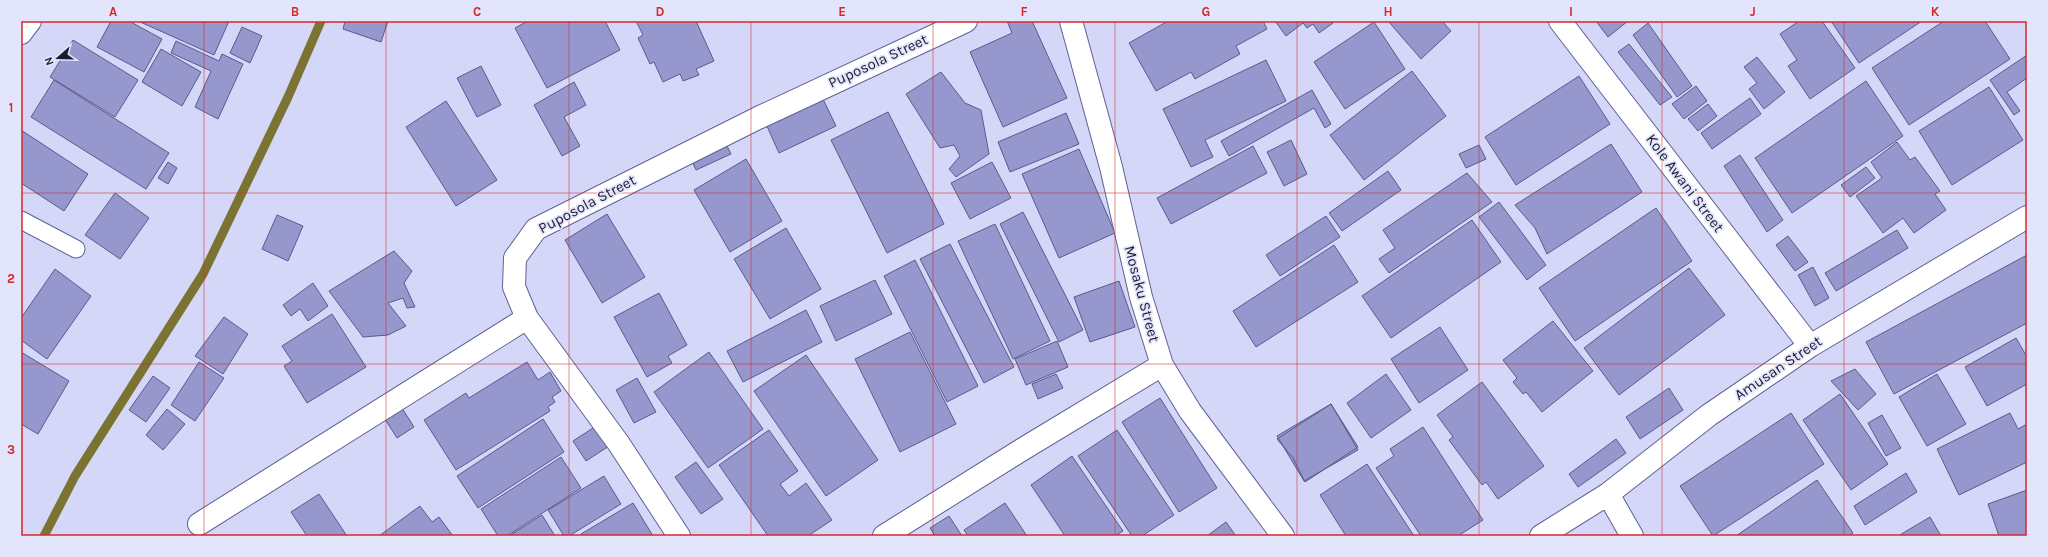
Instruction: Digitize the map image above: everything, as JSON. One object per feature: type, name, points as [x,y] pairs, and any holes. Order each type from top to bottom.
[{"type":"street","points":[[21,33],[30,21]]},
{"type":"street","name":"Puposola Street","points":[[679,536],[619,444],[527,318],[514,286],[515,258],[536,229],[758,118],[966,21]]},
{"type":"street","name":"Mosaku Street","points":[[1071,21],[1111,167],[1141,298],[1162,365],[1190,411],[1283,536]]},
{"type":"street","name":"Kole Awani Street","points":[[1560,21],[1810,346]]},
{"type":"street","name":"Amusan Street","points":[[1541,536],[1608,494],[1709,414],[1810,346],[2027,217]]},
{"type":"street","points":[[199,524],[527,318]]},
{"type":"street","points":[[884,536],[1022,449],[1162,365]]},
{"type":"street","points":[[1608,494],[1632,536]]},
{"type":"lane","points":[[21,220],[76,249]]},
{"type":"building","points":[[111,21],[129,21],[162,39],[144,72],[97,47]]},
{"type":"building","points":[[138,21],[229,21],[214,55]]},
{"type":"building","points":[[345,21],[388,21],[381,42],[343,29]]},
{"type":"building","points":[[528,21],[605,21],[620,50],[547,88],[515,28]]},
{"type":"building","points":[[636,21],[696,21],[714,61],[696,69],[699,75],[683,81],[680,74],[663,82],[654,62],[650,64],[638,38],[643,35]]},
{"type":"building","points":[[1007,21],[1032,21],[1067,98],[1003,127],[970,52],[1012,33]]},
{"type":"building","points":[[1168,21],[1263,21],[1267,29],[1236,46],[1240,54],[1195,79],[1191,72],[1156,91],[1129,43]]},
{"type":"building","points":[[1275,21],[1332,21],[1333,23],[1319,33],[1313,24],[1307,28],[1303,23],[1286,36]]},
{"type":"building","points":[[1388,21],[1442,21],[1451,31],[1421,59]]},
{"type":"building","points":[[1596,21],[1628,21],[1608,37]]},
{"type":"building","points":[[1799,21],[1822,21],[1855,68],[1810,99],[1788,66],[1797,60],[1780,34]]},
{"type":"building","points":[[1831,21],[1922,21],[1859,63]]},
{"type":"building","points":[[1944,21],[1985,21],[2010,59],[1909,125],[1872,68]]},
{"type":"building","points":[[1374,22],[1405,69],[1345,109],[1314,62]]},
{"type":"building","points":[[1648,23],[1692,86],[1677,97],[1633,35]]},
{"type":"building","points":[[242,27],[262,36],[250,63],[230,53]]},
{"type":"building","points":[[73,40],[138,80],[115,117],[50,77]]},
{"type":"building","points":[[176,41],[219,61],[222,54],[243,64],[218,119],[195,107],[211,71],[171,53]]},
{"type":"building","points":[[1629,44],[1672,97],[1660,105],[1618,52]]},
{"type":"building","points":[[161,49],[201,72],[182,106],[142,82]]},
{"type":"building","points":[[2027,55],[2027,78],[2007,92],[2020,111],[2014,115],[1990,80]]},
{"type":"building","points":[[1757,57],[1785,92],[1764,109],[1749,89],[1757,83],[1744,67]]},
{"type":"building","points":[[1266,60],[1286,101],[1205,140],[1213,157],[1191,167],[1163,109]]},
{"type":"building","points":[[481,66],[501,105],[477,117],[457,78]]},
{"type":"building","points":[[1412,71],[1446,116],[1364,180],[1330,135]]},
{"type":"building","points":[[941,72],[965,103],[981,110],[989,154],[956,177],[949,169],[960,156],[954,145],[940,148],[906,94]]},
{"type":"building","points":[[1579,76],[1610,124],[1516,185],[1485,137]]},
{"type":"building","points":[[54,80],[169,153],[146,189],[31,117]]},
{"type":"building","points":[[1866,81],[1903,136],[1792,213],[1755,158]]},
{"type":"building","points":[[574,82],[586,105],[564,117],[580,146],[562,156],[534,105]]},
{"type":"building","points":[[1696,86],[1707,101],[1684,119],[1672,104]]},
{"type":"building","points":[[1989,87],[2023,140],[1952,185],[1919,131]]},
{"type":"building","points":[[1312,90],[1331,124],[1325,128],[1314,108],[1229,156],[1221,141]]},
{"type":"building","points":[[822,97],[836,126],[779,153],[766,124]]},
{"type":"building","points":[[1750,98],[1761,114],[1712,149],[1701,133]]},
{"type":"building","points":[[446,101],[497,180],[456,206],[406,127]]},
{"type":"building","points":[[1708,104],[1717,116],[1698,131],[1688,119]]},
{"type":"building","points":[[888,112],[944,224],[887,253],[831,140]]},
{"type":"building","points":[[1066,113],[1079,144],[1010,172],[998,142]]},
{"type":"building","points":[[21,130],[88,174],[64,211],[21,183]]},
{"type":"building","points":[[1291,140],[1307,174],[1284,186],[1267,152]]},
{"type":"building","points":[[1897,142],[1910,160],[1915,157],[1940,191],[1935,194],[1946,210],[1914,233],[1903,218],[1883,233],[1856,196],[1882,178],[1871,162]]},
{"type":"building","points":[[726,144],[731,154],[696,170],[691,159]]},
{"type":"building","points":[[1611,144],[1642,192],[1547,254],[1535,228],[1515,205]]},
{"type":"building","points":[[1479,145],[1486,159],[1466,168],[1459,154]]},
{"type":"building","points":[[1253,146],[1267,173],[1171,224],[1157,198]]},
{"type":"building","points":[[1079,149],[1115,233],[1059,258],[1022,174]]},
{"type":"building","points":[[1740,155],[1783,220],[1767,232],[1724,166]]},
{"type":"building","points":[[746,159],[782,221],[730,252],[694,190]]},
{"type":"building","points":[[168,162],[177,168],[168,184],[158,178]]},
{"type":"building","points":[[992,162],[1011,198],[970,219],[951,183]]},
{"type":"building","points":[[1866,167],[1875,178],[1850,197],[1841,185]]},
{"type":"building","points":[[1388,171],[1401,190],[1342,231],[1329,213]]},
{"type":"building","points":[[1467,173],[1492,202],[1389,273],[1379,259],[1395,248],[1383,230]]},
{"type":"building","points":[[115,193],[149,218],[120,259],[85,235]]},
{"type":"building","points":[[1499,202],[1546,265],[1527,280],[1479,217]]},
{"type":"building","points":[[1656,208],[1692,261],[1575,341],[1539,288]]},
{"type":"building","points":[[1023,212],[1083,330],[1059,342],[1000,224]]},
{"type":"building","points":[[607,214],[645,277],[602,303],[565,240]]},
{"type":"building","points":[[277,215],[303,226],[288,261],[262,249]]},
{"type":"building","points":[[1326,216],[1340,237],[1280,276],[1266,255]]},
{"type":"building","points":[[1472,220],[1501,262],[1391,338],[1362,296]]},
{"type":"building","points":[[995,224],[1050,341],[1013,359],[958,241]]},
{"type":"building","points":[[786,228],[821,289],[770,319],[734,259]]},
{"type":"building","points":[[1897,230],[1908,248],[1836,291],[1825,273]]},
{"type":"building","points":[[1788,236],[1808,262],[1795,271],[1776,245]]},
{"type":"building","points":[[950,244],[1014,367],[984,383],[920,259]]},
{"type":"building","points":[[1334,245],[1358,282],[1256,347],[1233,311]]},
{"type":"building","points":[[394,251],[412,271],[404,283],[415,307],[407,308],[403,298],[388,303],[406,326],[388,335],[363,337],[329,291]]},
{"type":"building","points":[[2027,255],[2027,323],[1894,394],[1866,342]]},
{"type":"building","points":[[915,260],[978,386],[947,402],[884,276]]},
{"type":"building","points":[[1813,267],[1829,298],[1815,306],[1798,275]]},
{"type":"building","points":[[1689,268],[1725,315],[1619,395],[1584,348]]},
{"type":"building","points":[[55,269],[91,296],[47,359],[21,340],[21,318]]},
{"type":"building","points":[[875,280],[892,314],[836,341],[820,306]]},
{"type":"building","points":[[1119,281],[1135,327],[1090,342],[1074,297]]},
{"type":"building","points":[[313,283],[328,306],[308,321],[300,309],[291,316],[283,305]]},
{"type":"building","points":[[659,293],[687,345],[668,356],[672,363],[647,377],[614,317]]},
{"type":"building","points":[[806,310],[822,342],[743,382],[727,351]]},
{"type":"building","points":[[332,314],[366,367],[307,403],[284,366],[292,361],[282,346]]},
{"type":"building","points":[[224,317],[248,334],[223,374],[195,356]]},
{"type":"building","points":[[1553,321],[1593,371],[1542,412],[1526,392],[1523,394],[1513,382],[1517,378],[1503,360]]},
{"type":"building","points":[[1440,327],[1468,370],[1419,403],[1391,359]]},
{"type":"building","points":[[910,332],[956,424],[900,452],[855,359]]},
{"type":"building","points":[[2016,338],[2027,357],[2027,384],[1987,406],[1965,367]]},
{"type":"building","points":[[1057,341],[1068,367],[1026,385],[1015,359]]},
{"type":"building","points":[[21,352],[69,381],[38,434],[21,424]]},
{"type":"building","points":[[709,352],[763,429],[708,468],[654,392]]},
{"type":"building","points":[[806,355],[878,460],[826,496],[754,391]]},
{"type":"building","points":[[199,362],[224,378],[195,421],[171,405]]},
{"type":"building","points":[[527,362],[538,380],[550,372],[561,391],[552,397],[555,402],[548,407],[550,411],[456,470],[424,420],[466,393],[469,398]]},
{"type":"building","points":[[1855,369],[1876,394],[1858,410],[1831,381]]},
{"type":"building","points":[[1056,374],[1063,388],[1038,399],[1032,384]]},
{"type":"building","points":[[1386,374],[1411,410],[1371,438],[1347,403]]},
{"type":"building","points":[[1937,374],[1966,424],[1927,446],[1899,397]]},
{"type":"building","points":[[153,376],[170,388],[146,422],[129,410]]},
{"type":"building","points":[[637,378],[656,412],[634,423],[616,390]]},
{"type":"building","points":[[1482,382],[1544,466],[1498,499],[1486,482],[1482,485],[1449,440],[1453,437],[1437,415]]},
{"type":"building","points":[[1669,388],[1683,410],[1640,439],[1626,417]]},
{"type":"building","points":[[1840,394],[1888,464],[1851,490],[1803,420]]},
{"type":"building","points":[[1160,398],[1217,488],[1179,512],[1122,422]]},
{"type":"building","points":[[1331,404],[1358,447],[1305,482],[1293,458],[1277,439]]},
{"type":"building","points":[[1331,404],[1358,450],[1304,481],[1277,436]]},
{"type":"building","points":[[400,405],[414,427],[397,438],[383,416]]},
{"type":"building","points":[[167,409],[185,424],[163,450],[146,435]]},
{"type":"building","points":[[1791,413],[1824,464],[1713,536],[1680,486]]},
{"type":"building","points":[[2010,413],[2018,429],[2027,424],[2027,462],[1959,495],[1937,449]]},
{"type":"building","points":[[1882,415],[1901,448],[1886,456],[1868,423]]},
{"type":"building","points":[[543,419],[564,452],[478,508],[457,476]]},
{"type":"building","points":[[596,426],[609,446],[586,461],[573,441]]},
{"type":"building","points":[[1423,427],[1483,520],[1458,536],[1421,536],[1376,468],[1394,456],[1390,449]]},
{"type":"building","points":[[769,430],[798,471],[780,484],[789,496],[806,483],[832,520],[808,536],[768,536],[719,465]]},
{"type":"building","points":[[1117,430],[1174,515],[1142,536],[1132,536],[1078,456]]},
{"type":"building","points":[[1616,439],[1626,453],[1578,487],[1569,474]]},
{"type":"building","points":[[1072,456],[1123,531],[1115,536],[1065,536],[1031,485]]},
{"type":"building","points":[[561,457],[581,488],[507,536],[498,536],[481,509]]},
{"type":"building","points":[[696,462],[723,499],[701,514],[675,477]]},
{"type":"building","points":[[1367,464],[1414,536],[1346,536],[1320,495]]},
{"type":"building","points":[[1906,473],[1917,492],[1865,525],[1854,506]]},
{"type":"building","points":[[604,476],[621,504],[569,536],[564,536],[548,510]]},
{"type":"building","points":[[1817,480],[1853,533],[1848,536],[1736,536]]},
{"type":"building","points":[[2027,490],[2027,536],[1999,536],[1988,504]]},
{"type":"building","points":[[319,494],[347,536],[307,536],[291,512]]},
{"type":"building","points":[[633,503],[653,536],[582,536],[581,534]]},
{"type":"building","points":[[1005,503],[1027,536],[968,536],[964,530]]},
{"type":"building","points":[[420,506],[432,522],[439,517],[453,536],[379,536]]},
{"type":"building","points":[[542,515],[555,536],[509,536]]},
{"type":"building","points":[[949,516],[962,536],[935,536],[930,528]]},
{"type":"building","points":[[1930,517],[1941,536],[1898,536]]},
{"type":"building","points":[[1226,522],[1236,536],[1207,536]]},
{"type":"waterway","points":[[44,536],[75,476],[203,274],[288,97],[321,21]]}]
